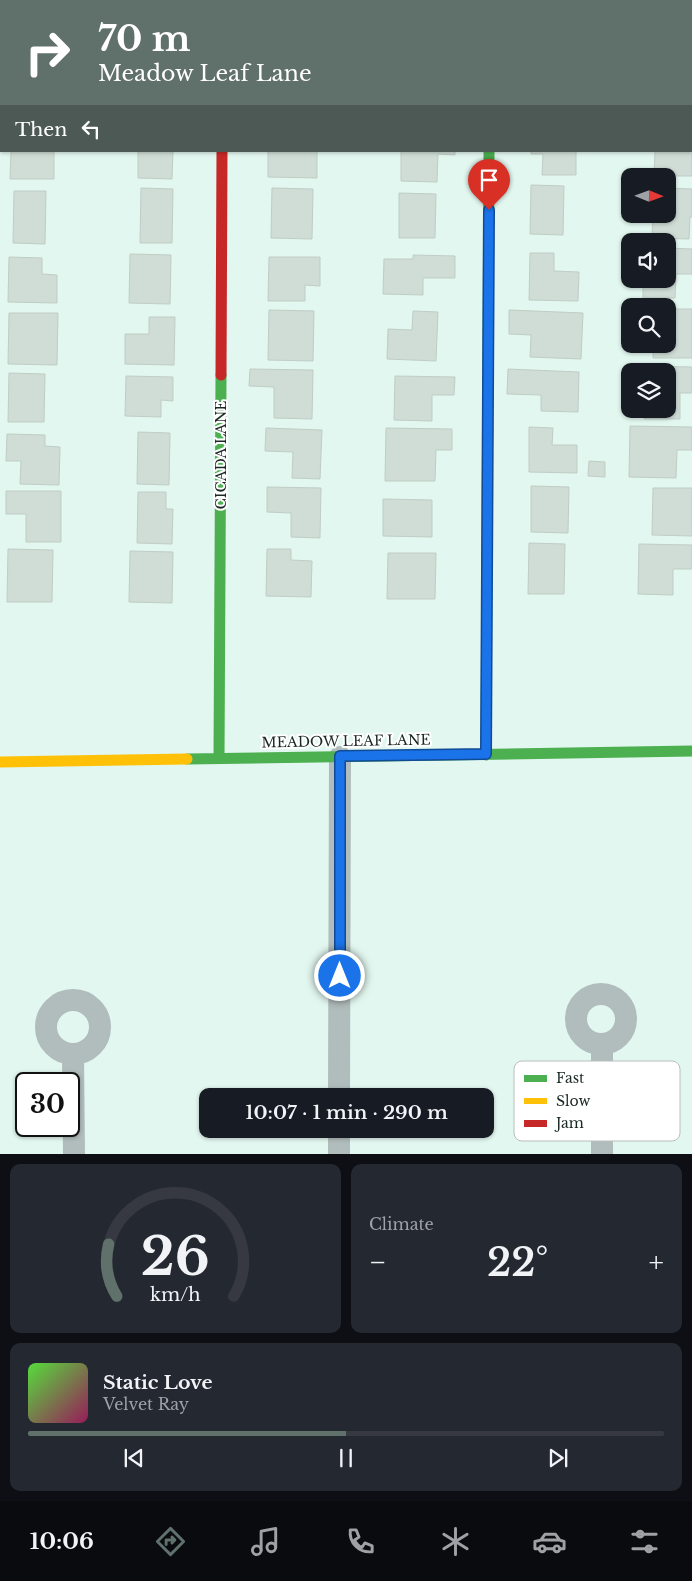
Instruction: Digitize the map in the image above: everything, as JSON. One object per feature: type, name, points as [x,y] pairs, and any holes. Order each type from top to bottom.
[{"type":"street","name":"CICADA LANE","points":[[219,758],[222,152]]},
{"type":"street","points":[[486,754],[489,152]]},
{"type":"street","name":"MEADOW LEAF LANE","points":[[0,762],[692,751]]},
{"type":"street","points":[[339,1088],[340,756]]},
{"type":"street","points":[[602,1045],[602,1061]]},
{"type":"street","points":[[73,1054],[74,1154]]},
{"type":"street","points":[[339,1138],[339,1154]]},
{"type":"street","points":[[602,1141],[602,1154]]},
{"type":"building","points":[[11,152],[54,152],[54,179],[10,179]]},
{"type":"building","points":[[138,152],[173,152],[172,179],[138,178]]},
{"type":"building","points":[[268,152],[317,152],[317,178],[268,177]]},
{"type":"building","points":[[401,152],[455,152],[455,155],[438,154],[437,182],[401,181]]},
{"type":"building","points":[[531,152],[576,152],[576,175],[542,175],[543,154],[531,154]]},
{"type":"building","points":[[655,152],[692,152],[692,176],[676,176],[676,168],[654,168]]},
{"type":"building","points":[[531,185],[564,186],[563,235],[530,234]]},
{"type":"building","points":[[141,188],[173,189],[172,243],[140,243]]},
{"type":"building","points":[[272,188],[313,189],[312,239],[271,238]]},
{"type":"building","points":[[676,188],[692,189],[692,217],[690,217],[689,239],[676,239],[676,233],[652,233],[653,223],[676,223]]},
{"type":"building","points":[[14,191],[46,191],[45,244],[13,243]]},
{"type":"building","points":[[399,193],[436,194],[435,238],[399,238]]},
{"type":"building","points":[[676,248],[692,249],[692,274],[676,274]]},
{"type":"building","points":[[530,253],[554,253],[554,271],[579,272],[578,301],[529,300]]},
{"type":"building","points":[[130,254],[171,255],[170,304],[129,303]]},
{"type":"building","points":[[413,255],[455,256],[455,278],[423,278],[423,295],[383,294],[384,259],[413,259]]},
{"type":"building","points":[[9,257],[42,258],[42,274],[57,275],[57,303],[8,302]]},
{"type":"building","points":[[269,257],[320,257],[320,286],[305,285],[305,301],[268,301]]},
{"type":"building","points":[[643,288],[675,288],[675,298],[643,298]]},
{"type":"building","points":[[676,309],[692,309],[692,358],[653,358],[653,353],[676,353]]},
{"type":"building","points":[[269,310],[314,311],[313,361],[268,360]]},
{"type":"building","points":[[509,310],[583,313],[581,359],[530,357],[531,335],[509,334]]},
{"type":"building","points":[[413,311],[438,312],[436,361],[387,359],[388,329],[412,330]]},
{"type":"building","points":[[9,313],[58,313],[57,365],[8,364]]},
{"type":"building","points":[[149,317],[175,317],[174,365],[125,364],[125,334],[149,334]]},
{"type":"building","points":[[676,367],[692,367],[692,393],[680,393],[680,419],[644,419],[676,418]]},
{"type":"building","points":[[250,369],[313,370],[312,419],[274,418],[274,387],[249,386]]},
{"type":"building","points":[[508,369],[579,372],[578,412],[541,411],[541,395],[507,394]]},
{"type":"building","points":[[9,373],[45,374],[44,422],[8,422]]},
{"type":"building","points":[[126,376],[173,377],[173,401],[161,400],[161,417],[125,416]]},
{"type":"building","points":[[395,376],[455,377],[454,395],[432,395],[432,421],[394,420]]},
{"type":"building","points":[[630,426],[692,427],[692,450],[677,450],[676,478],[629,477]]},
{"type":"building","points":[[529,427],[553,428],[552,445],[577,445],[577,473],[529,472]]},
{"type":"building","points":[[266,428],[322,430],[320,479],[292,478],[293,452],[265,451]]},
{"type":"building","points":[[386,428],[452,429],[452,450],[436,450],[435,481],[385,481]]},
{"type":"building","points":[[138,432],[170,433],[169,485],[137,484]]},
{"type":"building","points":[[7,434],[45,435],[45,446],[60,447],[59,485],[20,484],[21,461],[6,461]]},
{"type":"building","points":[[589,461],[605,462],[605,477],[588,476]]},
{"type":"building","points":[[531,486],[569,487],[568,533],[531,532]]},
{"type":"building","points":[[267,487],[321,488],[320,538],[291,537],[291,513],[267,512]]},
{"type":"building","points":[[653,488],[692,488],[692,536],[652,535]]},
{"type":"building","points":[[6,491],[61,491],[61,542],[26,542],[26,514],[6,514]]},
{"type":"building","points":[[138,492],[166,492],[166,509],[173,509],[172,544],[137,543]]},
{"type":"building","points":[[383,499],[432,500],[432,537],[383,536]]},
{"type":"building","points":[[529,543],[565,544],[564,594],[528,594]]},
{"type":"building","points":[[639,544],[692,545],[692,569],[673,569],[673,595],[638,594]]},
{"type":"building","points":[[8,549],[53,550],[52,602],[7,602]]},
{"type":"building","points":[[267,549],[291,549],[291,560],[312,561],[311,597],[266,596]]},
{"type":"building","points":[[130,551],[173,552],[172,603],[129,602]]},
{"type":"building","points":[[388,553],[436,553],[435,599],[387,599]]},
{"type":"traffic: fast","points":[[486,755],[489,152]]},
{"type":"traffic: fast","points":[[219,758],[221,375]]},
{"type":"traffic: fast","points":[[187,759],[692,751]]},
{"type":"traffic: slow","points":[[0,762],[187,759]]},
{"type":"traffic: jam","points":[[221,375],[222,152]]},
{"type":"route","points":[[340,976],[340,756],[486,754],[489,210]]}]
